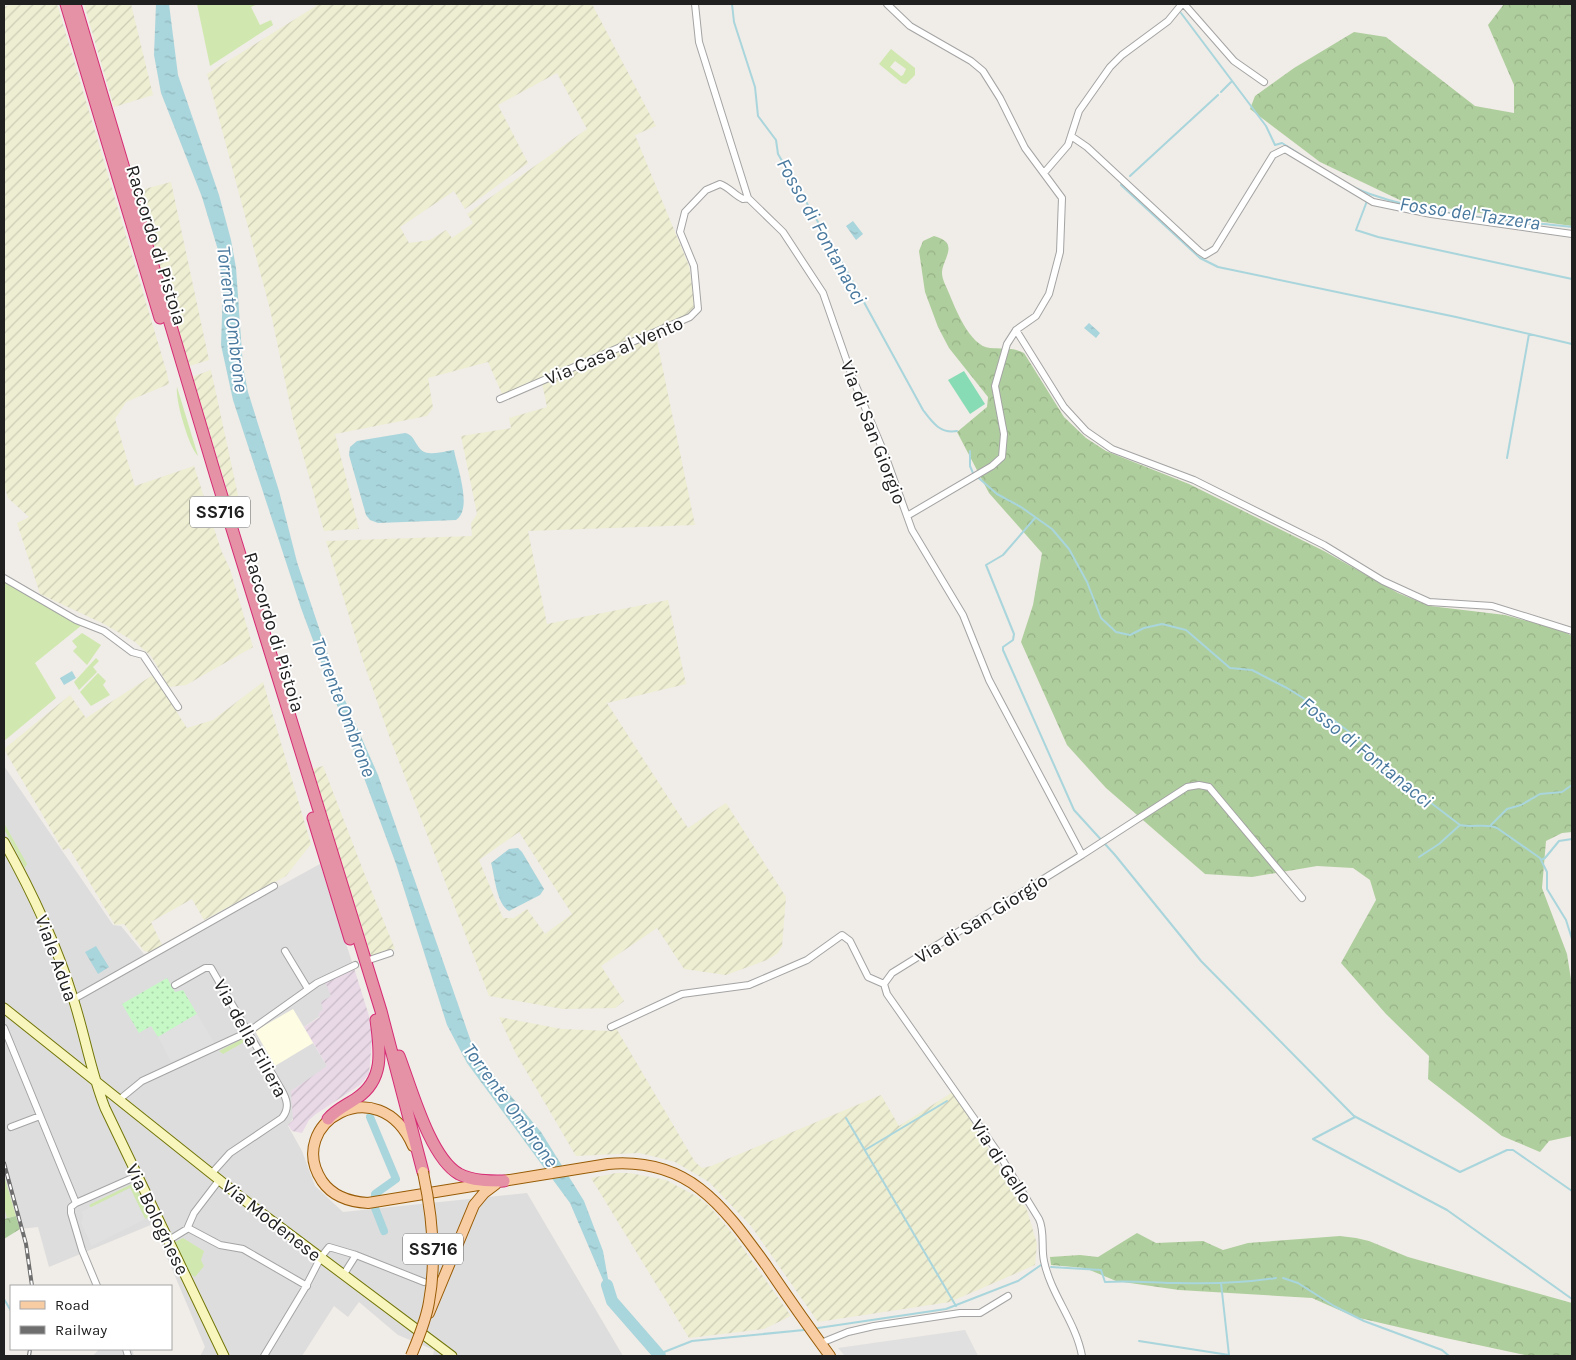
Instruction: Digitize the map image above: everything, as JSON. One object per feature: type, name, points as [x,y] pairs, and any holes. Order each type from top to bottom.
[{"type":"highway","name":"Raccordo di Pistoia","points":[[66,4],[145,270],[403,1097],[423,1172]]},
{"type":"highway","name":"Raccordo di Pistoia","points":[[75,4],[378,1016]]},
{"type":"highway","points":[[328,1119],[363,1093],[375,1078],[380,1057],[378,1016]]},
{"type":"highway","points":[[378,1016],[442,1159],[455,1171],[467,1177],[484,1181],[504,1181]]},
{"type":"main road","name":"Viale Adua","points":[[4,842],[43,916],[74,999],[95,1080]]},
{"type":"main road","name":"Via Modenese","points":[[4,1008],[212,1173],[452,1356]]},
{"type":"main road","points":[[76,1064],[88,1054]]},
{"type":"main road","name":"Via Bolognese","points":[[95,1080],[105,1108],[224,1356]]},
{"type":"main road","points":[[105,1108],[111,1102],[120,1099]]},
{"type":"main road","points":[[423,1172],[404,1129],[384,1112],[359,1107],[347,1109],[328,1119],[315,1142],[315,1165],[327,1187],[338,1196],[351,1201],[373,1202],[624,1163],[654,1167],[679,1176],[711,1196],[737,1224],[830,1356]]},
{"type":"main road","name":"Raccordo di Pistoia","points":[[411,1356],[430,1302],[433,1266],[430,1212],[423,1172]]},
{"type":"main road","points":[[423,1325],[477,1201],[490,1188],[504,1181]]},
{"type":"street","name":"Via di San Giorgio","points":[[695,4],[698,42],[748,198],[782,232],[823,293],[853,379],[885,455],[915,536],[968,624],[989,680],[1082,855]]},
{"type":"street","points":[[887,4],[910,26],[971,61],[982,71],[1000,98],[1025,148],[1062,198],[1060,252],[1054,278],[1043,305],[1036,316],[1016,330],[1007,344],[995,386],[1004,434],[1002,457],[992,466],[907,516]]},
{"type":"street","points":[[1044,173],[1064,150],[1071,136],[1079,110],[1110,67],[1122,55],[1168,21],[1183,4],[1230,57],[1264,82]]},
{"type":"street","points":[[1071,136],[1087,147],[1203,254],[1208,254],[1215,249],[1271,158],[1282,149],[1292,152],[1368,200],[1430,214],[1572,234]]},
{"type":"street","name":"Via Casa al Vento","points":[[500,399],[690,317],[698,309],[694,266],[680,232],[685,212],[706,190],[720,184],[726,186],[735,195],[743,199],[748,198]]},
{"type":"street","points":[[1016,330],[1064,407],[1086,431],[1112,449],[1194,480],[1324,545],[1383,581],[1429,602],[1492,606],[1572,631]]},
{"type":"street","points":[[4,578],[76,620],[104,630],[132,652],[143,655],[178,707]]},
{"type":"street","name":"Via di San Giorgio","points":[[884,984],[892,973],[1082,855],[1187,787],[1199,784],[1209,787],[1302,898]]},
{"type":"street","points":[[74,999],[274,886]]},
{"type":"street","points":[[611,1027],[682,994],[749,985],[807,960],[842,935],[850,941],[868,977],[884,984]]},
{"type":"street","points":[[285,951],[308,989]]},
{"type":"street","points":[[370,960],[390,953]]},
{"type":"street","points":[[120,1099],[137,1084],[156,1074],[248,1032],[308,989],[354,966]]},
{"type":"street","name":"Via della Filiera","points":[[175,985],[210,967],[284,1095],[287,1111],[280,1120],[227,1155],[212,1173]]},
{"type":"street","name":"Via di Gello","points":[[884,984],[887,994],[999,1154],[1035,1212],[1042,1226],[1046,1269],[1070,1320],[1082,1356]]},
{"type":"street","points":[[4,1028],[76,1203]]},
{"type":"street","points":[[11,1127],[40,1116]]},
{"type":"street","points":[[97,1285],[82,1250],[71,1213],[72,1206],[137,1176]]},
{"type":"street","points":[[169,1240],[188,1228],[194,1213],[220,1179]]},
{"type":"street","points":[[188,1228],[223,1246],[243,1249],[307,1286]]},
{"type":"street","points":[[264,1356],[307,1286],[321,1257],[330,1246],[356,1254],[424,1282]]},
{"type":"street","points":[[344,1274],[356,1254]]},
{"type":"street","points":[[821,1343],[848,1332],[874,1326],[960,1313],[980,1312],[1008,1296]]},
{"type":"shaded area","points":[[4,766],[113,925],[121,926],[144,954],[162,951],[320,864],[354,968],[331,996],[320,1016],[304,1027],[293,1009],[275,1065],[313,1043],[327,1066],[288,1126],[302,1151],[315,1186],[343,1212],[527,1193],[623,1356],[433,1356],[434,1350],[398,1335],[359,1302],[348,1317],[334,1306],[302,1356],[200,1356],[205,1347],[153,1224],[49,1267],[38,1227],[20,1229],[16,1216],[4,1219]]},
{"type":"shaded area","points":[[354,968],[369,1016],[372,1039],[369,1074],[360,1085],[309,1120],[302,1133],[292,1131],[288,1125],[293,1120],[291,1091],[327,1066],[304,1027],[320,1017],[318,1014],[323,1009],[321,1002],[331,996],[325,981]]},
{"type":"shaded area","points":[[293,1009],[313,1043],[275,1066],[255,1031]]},
{"type":"shaded area","points":[[197,1014],[215,1044],[171,1061],[158,1037]]},
{"type":"shaded area","points":[[130,1188],[145,1219],[92,1246],[81,1223],[83,1216],[81,1212]]},
{"type":"shaded area","points":[[965,1330],[978,1356],[845,1356],[838,1348]]},
{"type":"shaded area","points":[[98,1350],[132,1350],[134,1356],[93,1356]]},
{"type":"green space","points":[[13,4],[57,4],[167,373],[169,384],[126,402],[115,419],[135,486],[194,466],[221,550],[230,569],[253,647],[186,685],[169,687],[151,656],[135,642],[104,624],[40,594],[17,523],[29,517],[8,498],[4,485],[4,7]]},
{"type":"green space","points":[[84,4],[131,4],[153,95],[114,107]]},
{"type":"green space","points":[[197,4],[258,4],[251,7],[260,25],[271,20],[273,25],[210,66]]},
{"type":"green space","points":[[319,4],[592,4],[656,126],[635,135],[689,266],[694,308],[686,316],[506,394],[502,394],[488,362],[428,378],[433,408],[427,416],[335,434],[359,529],[324,531],[293,419],[270,309],[207,74]],"holes":[[[557,73],[587,129],[467,214],[473,223],[452,238],[446,230],[430,240],[409,243],[400,227],[454,191],[465,209],[528,163],[498,105]]]},
{"type":"green space","points":[[1504,4],[1572,4],[1572,226],[1404,202],[1320,162],[1250,109],[1255,96],[1294,68],[1354,32],[1386,37],[1475,106],[1514,113],[1514,85],[1488,25]]},
{"type":"green space","points":[[891,49],[915,68],[915,75],[906,84],[902,83],[879,64]],"holes":[[[895,61],[906,69],[901,76],[890,67]]]},
{"type":"green space","points":[[171,182],[209,360],[189,366],[148,232],[141,190]]},
{"type":"green space","points":[[934,236],[947,243],[948,252],[942,273],[943,278],[959,316],[969,333],[982,346],[1011,349],[1024,353],[1064,417],[1086,438],[1106,451],[1189,484],[1324,551],[1398,593],[1430,606],[1505,615],[1561,630],[1572,636],[1572,832],[1562,833],[1546,841],[1542,888],[1567,954],[1572,986],[1572,1136],[1549,1141],[1540,1152],[1502,1136],[1428,1079],[1429,1056],[1386,1014],[1341,963],[1376,900],[1370,880],[1353,868],[1317,866],[1252,877],[1205,874],[1106,788],[1067,745],[1021,642],[1033,605],[1042,553],[989,493],[957,432],[987,407],[988,397],[949,348],[938,327],[925,292],[919,251],[923,241]]},
{"type":"green space","points":[[656,336],[695,525],[528,531],[547,624],[668,600],[686,684],[607,703],[688,828],[726,803],[786,897],[782,946],[778,953],[767,960],[726,975],[684,969],[657,928],[601,966],[624,1001],[615,1008],[563,1009],[489,996],[388,733],[361,655],[326,541],[472,536],[471,523],[477,514],[461,436],[511,428],[509,418],[547,407],[542,383]],"holes":[[[519,832],[572,914],[545,934],[527,909],[514,918],[503,918],[479,860]]]},
{"type":"green space","points":[[211,370],[239,500],[231,503],[192,377]]},
{"type":"green space","points":[[964,371],[985,404],[970,414],[948,380]]},
{"type":"green space","points":[[177,387],[198,456],[194,451],[183,423]]},
{"type":"green space","points":[[4,582],[82,625],[35,663],[56,698],[4,741]]},
{"type":"green space","points":[[82,633],[101,645],[87,665],[73,651],[77,647],[72,641]]},
{"type":"green space","points":[[96,658],[99,661],[93,667],[97,672],[79,690],[74,682]]},
{"type":"green space","points":[[98,673],[106,681],[103,685],[110,695],[91,706],[80,692]]},
{"type":"green space","points":[[153,675],[187,728],[213,720],[263,682],[311,844],[286,876],[204,920],[192,899],[151,922],[162,945],[149,952],[144,951],[124,924],[115,925],[69,848],[63,850],[4,749],[70,695],[86,718]]},
{"type":"green space","points":[[323,766],[395,949],[371,956],[312,769]]},
{"type":"green space","points":[[4,823],[27,864],[25,868],[4,829]]},
{"type":"green space","points":[[167,978],[175,992],[183,990],[197,1014],[158,1037],[151,1026],[139,1033],[122,1004]]},
{"type":"green space","points":[[499,1017],[562,1029],[611,1031],[616,1028],[695,1162],[702,1168],[711,1166],[881,1095],[899,1126],[953,1092],[1027,1210],[1037,1244],[1035,1265],[950,1302],[818,1322],[751,1226],[709,1182],[675,1162],[639,1153],[576,1156],[515,1052]]},
{"type":"green space","points":[[244,1038],[246,1041],[223,1054],[219,1051]]},
{"type":"green space","points":[[616,1173],[630,1173],[666,1180],[696,1196],[709,1206],[733,1234],[791,1316],[764,1329],[689,1338],[591,1178]]},
{"type":"green space","points":[[4,1175],[16,1216],[7,1218],[4,1207]]},
{"type":"green space","points":[[134,1183],[150,1217],[145,1219],[130,1188],[91,1208],[89,1205]]},
{"type":"green space","points":[[16,1216],[20,1229],[4,1239],[4,1219]]},
{"type":"green space","points":[[1137,1233],[1156,1243],[1203,1241],[1223,1250],[1248,1243],[1340,1236],[1369,1241],[1408,1257],[1572,1303],[1572,1356],[1530,1356],[1441,1337],[1355,1317],[1312,1298],[1179,1290],[1116,1281],[1085,1268],[1051,1265],[1050,1257],[1080,1255],[1098,1257]]},
{"type":"green space","points":[[183,1238],[204,1251],[201,1260],[204,1266],[195,1277],[189,1273],[175,1242]]},
{"type":"water","points":[[156,4],[169,4],[178,75],[219,195],[231,240],[236,268],[243,367],[248,392],[279,491],[297,562],[337,682],[378,775],[475,1053],[541,1132],[584,1201],[603,1251],[612,1301],[570,1203],[467,1063],[447,1025],[396,864],[301,608],[233,400],[221,345],[223,289],[218,250],[202,197],[161,93],[154,55]]},
{"type":"water","points":[[853,221],[863,234],[856,240],[846,226]]},
{"type":"water","points":[[1089,323],[1100,333],[1096,338],[1084,328]]},
{"type":"water","points":[[405,433],[412,437],[418,447],[424,452],[435,453],[454,450],[464,498],[461,515],[456,520],[378,523],[370,520],[366,515],[349,455],[350,447],[357,441]]},
{"type":"water","points":[[72,671],[76,678],[64,685],[60,678]]},
{"type":"water","points":[[518,848],[544,889],[540,895],[509,911],[501,902],[491,863],[509,849]]},
{"type":"water","points":[[96,946],[109,967],[98,974],[85,952]]},
{"type":"waterway","name":"Fosso di Fontanacci","points":[[732,4],[734,22],[755,87],[758,116],[776,140],[778,154],[848,273],[923,410],[933,423],[941,429],[957,431]]},
{"type":"waterway","name":"Fosso del Tazzera","points":[[1181,13],[1266,126],[1275,145],[1282,143],[1347,184],[1395,202],[1470,216],[1572,227]]},
{"type":"waterway","points":[[1221,92],[1231,82]]},
{"type":"waterway","points":[[1130,176],[1218,95]]},
{"type":"waterway","points":[[1121,185],[1200,258],[1218,267],[1456,317],[1572,344]]},
{"type":"waterway","points":[[1367,201],[1356,230],[1378,237],[1572,279]]},
{"type":"waterway","points":[[1507,458],[1529,334]]},
{"type":"waterway","name":"Fosso di Fontanacci","points":[[970,451],[970,466],[973,473],[997,494],[1021,507],[1052,529],[1069,549],[1087,582],[1101,618],[1116,632],[1130,635],[1144,628],[1162,624],[1186,630],[1230,668],[1252,670],[1311,703],[1365,744],[1384,767],[1460,825],[1497,828],[1540,858],[1547,872],[1547,889],[1566,920],[1572,939]]},
{"type":"waterway","points":[[1035,518],[1003,555],[986,565],[1014,634],[1013,640],[1003,647],[1003,650],[1074,810],[1115,855],[1201,961],[1354,1116],[1460,1172],[1507,1150],[1513,1150],[1572,1191]]},
{"type":"waterway","points":[[1491,825],[1507,809],[1521,805],[1540,794],[1562,792],[1572,785]]},
{"type":"waterway","points":[[1419,857],[1439,844],[1460,825]]},
{"type":"waterway","points":[[1541,860],[1545,858],[1559,841],[1572,839]]},
{"type":"waterway","points":[[865,1150],[947,1101]]},
{"type":"waterway","points":[[370,1117],[396,1179],[375,1194],[375,1197]]},
{"type":"waterway","points":[[1355,1117],[1313,1139],[1447,1210],[1572,1299]]},
{"type":"waterway","points":[[846,1118],[956,1306]]},
{"type":"waterway","points":[[375,1208],[384,1231]]},
{"type":"waterway","points":[[818,1328],[946,1309],[1018,1281],[1041,1265]]},
{"type":"waterway","points":[[1051,1267],[1101,1270],[1105,1282],[1215,1283],[1276,1278]]},
{"type":"waterway","points":[[1283,1278],[1298,1283],[1334,1306],[1364,1321],[1442,1350],[1449,1356]]},
{"type":"waterway","points":[[1221,1283],[1229,1355]]},
{"type":"waterway","name":"Torrente Ombrone","points":[[607,1285],[612,1301],[660,1356]]},
{"type":"waterway","points":[[4,1299],[10,1309]]},
{"type":"waterway","points":[[659,1354],[692,1341],[804,1330]]},
{"type":"waterway","points":[[1139,1341],[1229,1355]]},
{"type":"railway","points":[[4,1163],[26,1244],[32,1285]]},
{"type":"railway","points":[[29,1356],[30,1350]]}]
